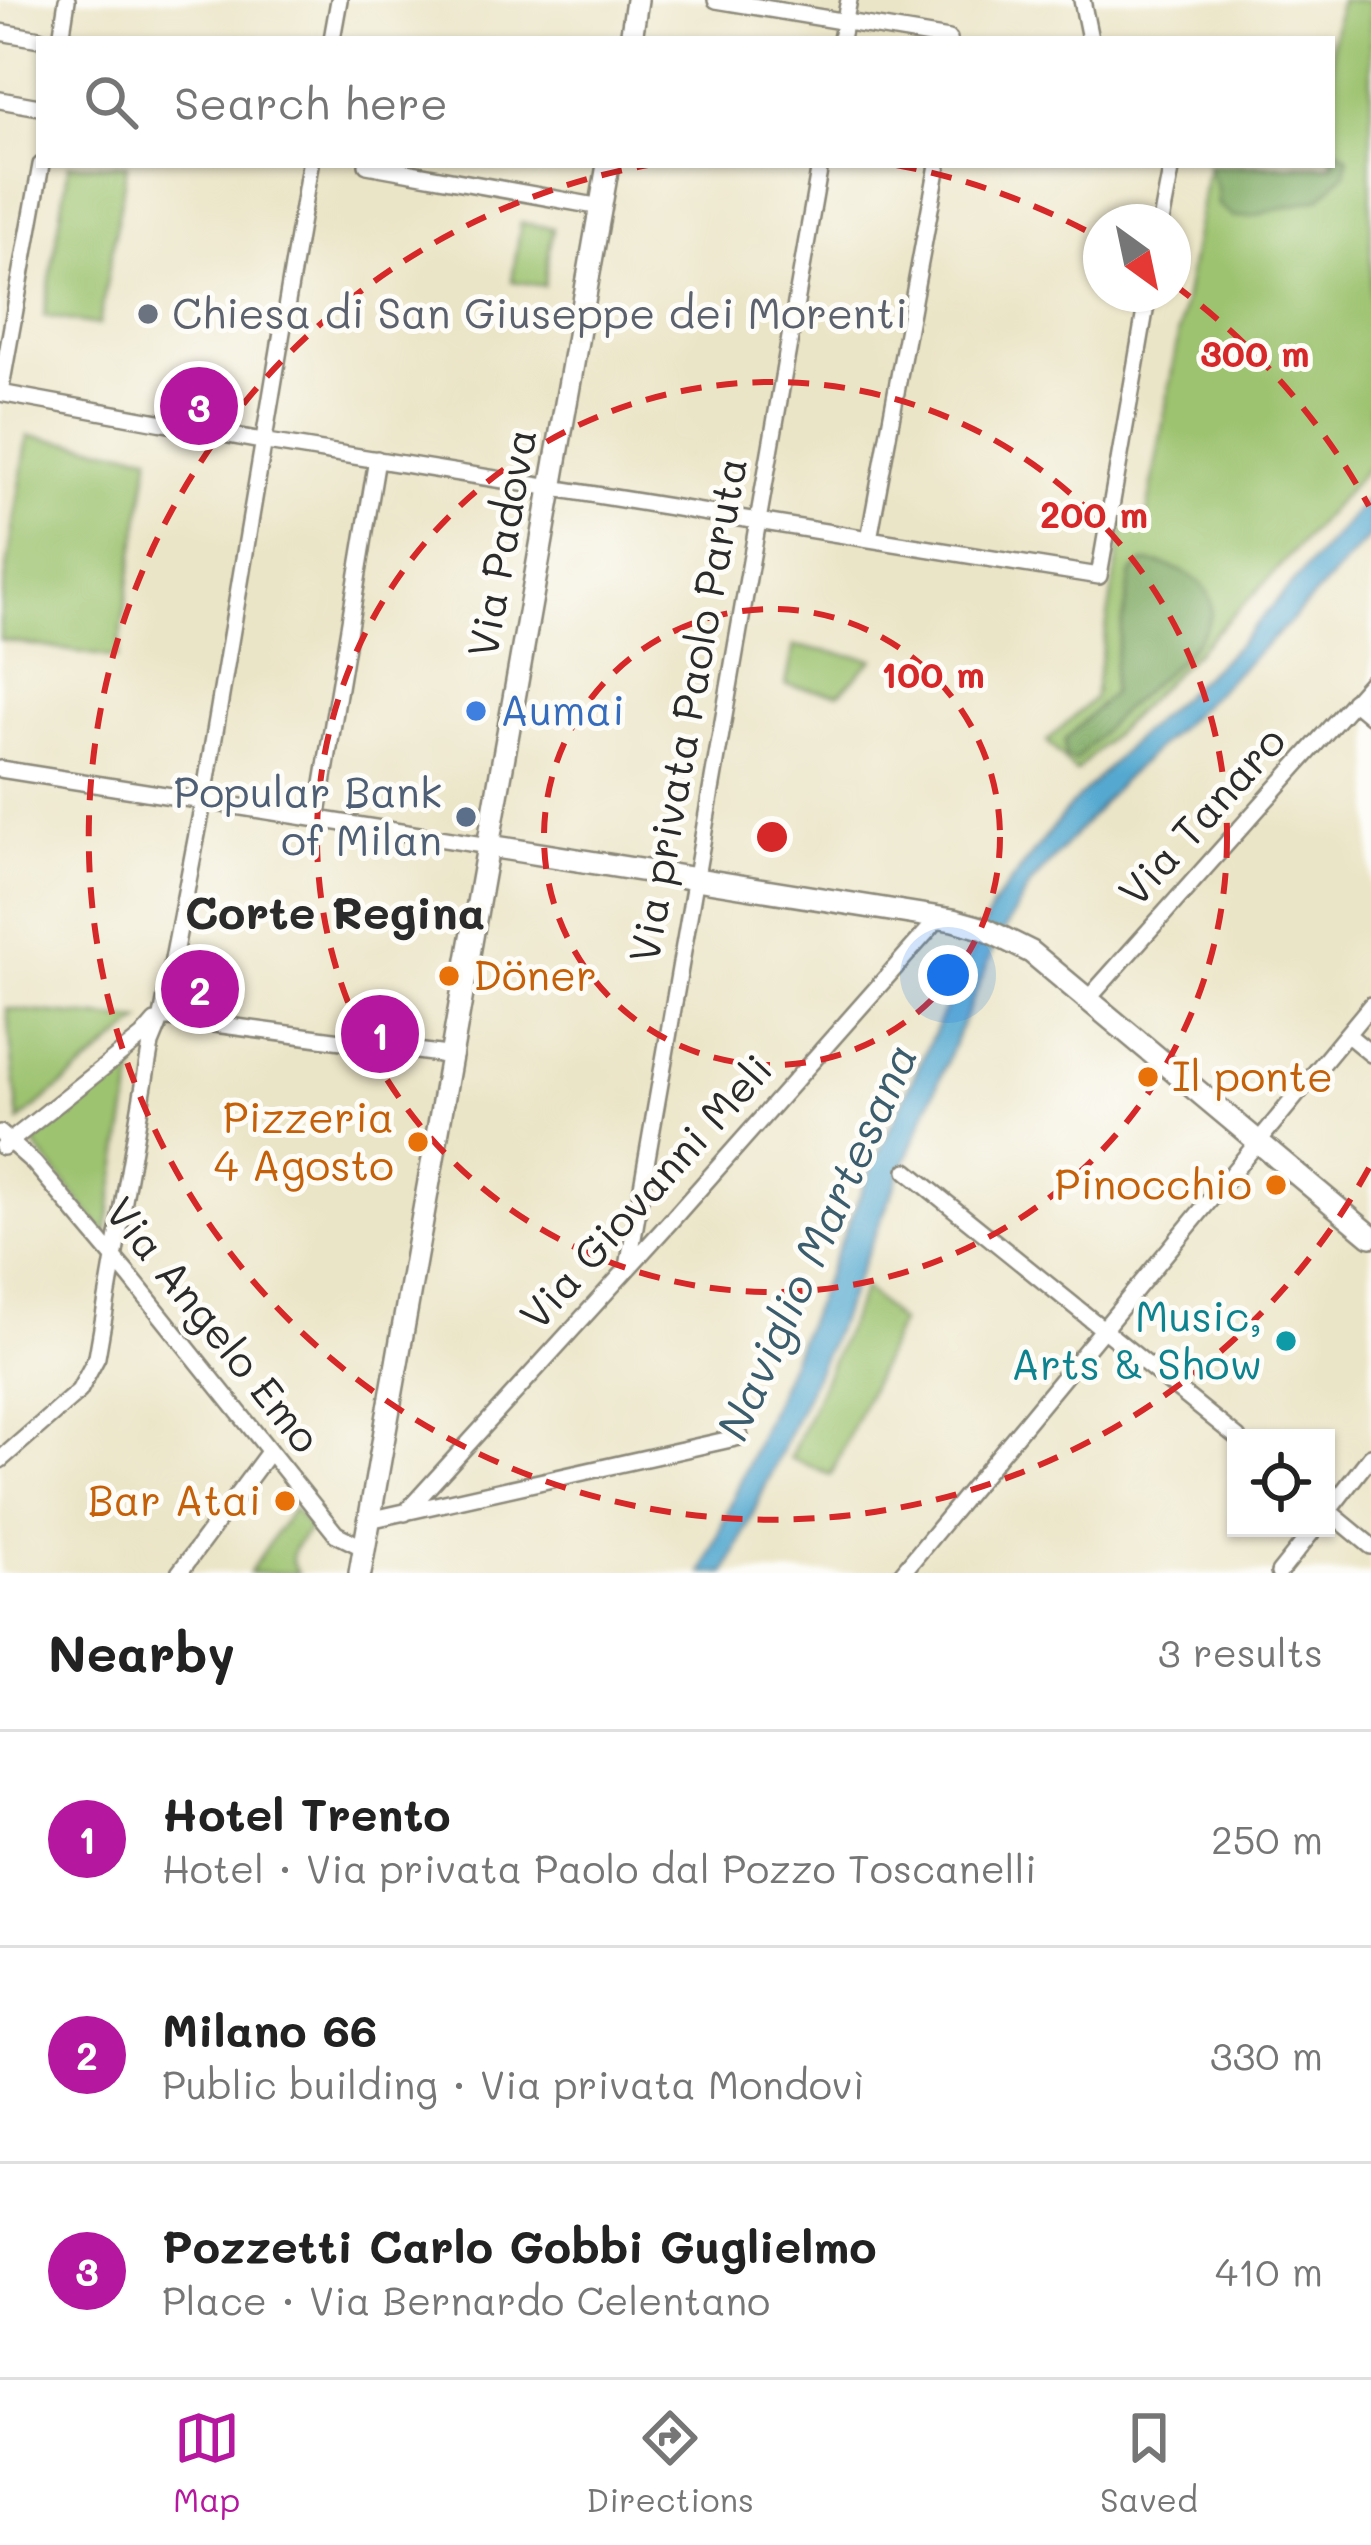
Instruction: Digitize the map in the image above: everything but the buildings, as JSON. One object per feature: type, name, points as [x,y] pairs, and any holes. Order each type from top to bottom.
[{"type":"street","points":[[61,36],[67,0]]},
{"type":"street","points":[[333,36],[339,0]]},
{"type":"street","points":[[631,36],[637,0]]},
{"type":"street","points":[[716,0],[932,36]]},
{"type":"street","points":[[842,36],[849,0]]},
{"type":"street","points":[[1082,0],[1089,36]]},
{"type":"street","points":[[0,32],[36,38]]},
{"type":"street","points":[[0,100],[36,106]]},
{"type":"street","points":[[40,168],[0,393],[263,442],[1099,576],[1145,312]]},
{"type":"street","points":[[0,1460],[86,1382],[97,1357],[151,1044],[162,1017],[203,802],[309,168]]},
{"type":"street","points":[[385,168],[601,207]]},
{"type":"street","name":"Via Padova","points":[[361,1573],[608,168]]},
{"type":"street","name":"Via privata Paolo Paruta","points":[[628,1267],[819,168]]},
{"type":"street","points":[[869,539],[937,168]]},
{"type":"street","points":[[1164,204],[1171,168]]},
{"type":"street","points":[[317,820],[377,459]]},
{"type":"street","name":"Via Tanaro","points":[[1088,999],[1371,682]]},
{"type":"street","points":[[1353,701],[1371,716]]},
{"type":"street","points":[[0,770],[985,928],[1031,952],[1371,1236]]},
{"type":"street","name":"Via Giovanni Meli","points":[[405,1513],[946,919]]},
{"type":"street","points":[[902,1573],[1371,1005]]},
{"type":"street","points":[[2,1142],[27,1129],[162,1017]]},
{"type":"street","points":[[162,1017],[454,1056]]},
{"type":"street","points":[[1348,1034],[1371,1054]]},
{"type":"street","name":"Via Angelo Emo","points":[[2,1142],[34,1162],[338,1536],[364,1548]]},
{"type":"street","points":[[907,1171],[1227,1429]]},
{"type":"street","points":[[370,1520],[740,1437]]},
{"type":"street","points":[[179,1573],[268,1452]]},
{"type":"street","points":[[1335,1502],[1371,1456]]},
{"type":"street","points":[[1335,1518],[1371,1546]]},
{"type":"street","points":[[1279,1573],[1308,1537]]},
{"type":"green space","points":[[1340,0],[1371,0],[1371,464],[1264,584],[1075,772],[1047,741],[1094,698],[1125,518],[1146,520],[1182,312],[1191,312],[1191,262],[1207,168],[1335,168],[1335,36]]},
{"type":"green space","points":[[1335,148],[1348,156],[1345,173],[1320,198],[1253,216],[1234,217],[1218,205],[1208,168],[1335,168]]},
{"type":"green space","points":[[69,168],[126,168],[99,325],[44,316]]},
{"type":"green space","points":[[521,223],[553,228],[544,286],[512,281]]},
{"type":"green space","points":[[28,436],[150,455],[117,658],[0,640]]},
{"type":"green space","points":[[1144,562],[1181,571],[1203,586],[1210,596],[1209,621],[1184,654],[1075,761],[1065,757],[1065,740],[1112,693],[1131,573]]},
{"type":"green space","points":[[794,646],[873,659],[839,694],[786,685]]},
{"type":"green space","points":[[8,1009],[141,1021],[19,1121]]},
{"type":"green space","points":[[136,1059],[106,1235],[33,1143]]},
{"type":"green space","points":[[864,1288],[900,1322],[831,1475],[790,1458]]},
{"type":"green space","points":[[293,1508],[310,1529],[292,1555],[298,1573],[249,1573]]},
{"type":"water","points":[[1371,495],[1371,535],[1290,622],[1122,781],[1031,884],[994,948],[828,1347],[726,1573],[702,1573],[872,1167],[993,905],[1066,811],[1137,737],[1237,646]]},
{"type":"place","name":"Chiesa di San Giuseppe dei Morenti","points":[[148,314]]},
{"type":"place","name":"Pozzetti Carlo Gobbi Guglielmo","points":[[199,406]]},
{"type":"place","name":"Aumai","points":[[476,711]]},
{"type":"place","name":"Popular Bank of Milan","points":[[466,817]]},
{"type":"place","name":"Döner","points":[[449,976]]},
{"type":"place","name":"Milano 66","points":[[200,989]]},
{"type":"place","name":"Hotel Trento","points":[[380,1034]]},
{"type":"place","name":"Il ponte","points":[[1148,1077]]},
{"type":"place","name":"Pizzeria 4 Agosto","points":[[418,1142]]},
{"type":"place","name":"Pinocchio","points":[[1276,1185]]},
{"type":"place","name":"Music, Arts & Show","points":[[1286,1341]]},
{"type":"place","name":"Bar Atai","points":[[285,1501]]},
{"type":"district","name":"Corte Regina","points":[[335,913]]},
{"type":"water label","name":"Naviglio Martesana","points":[[817,1242]]}]
